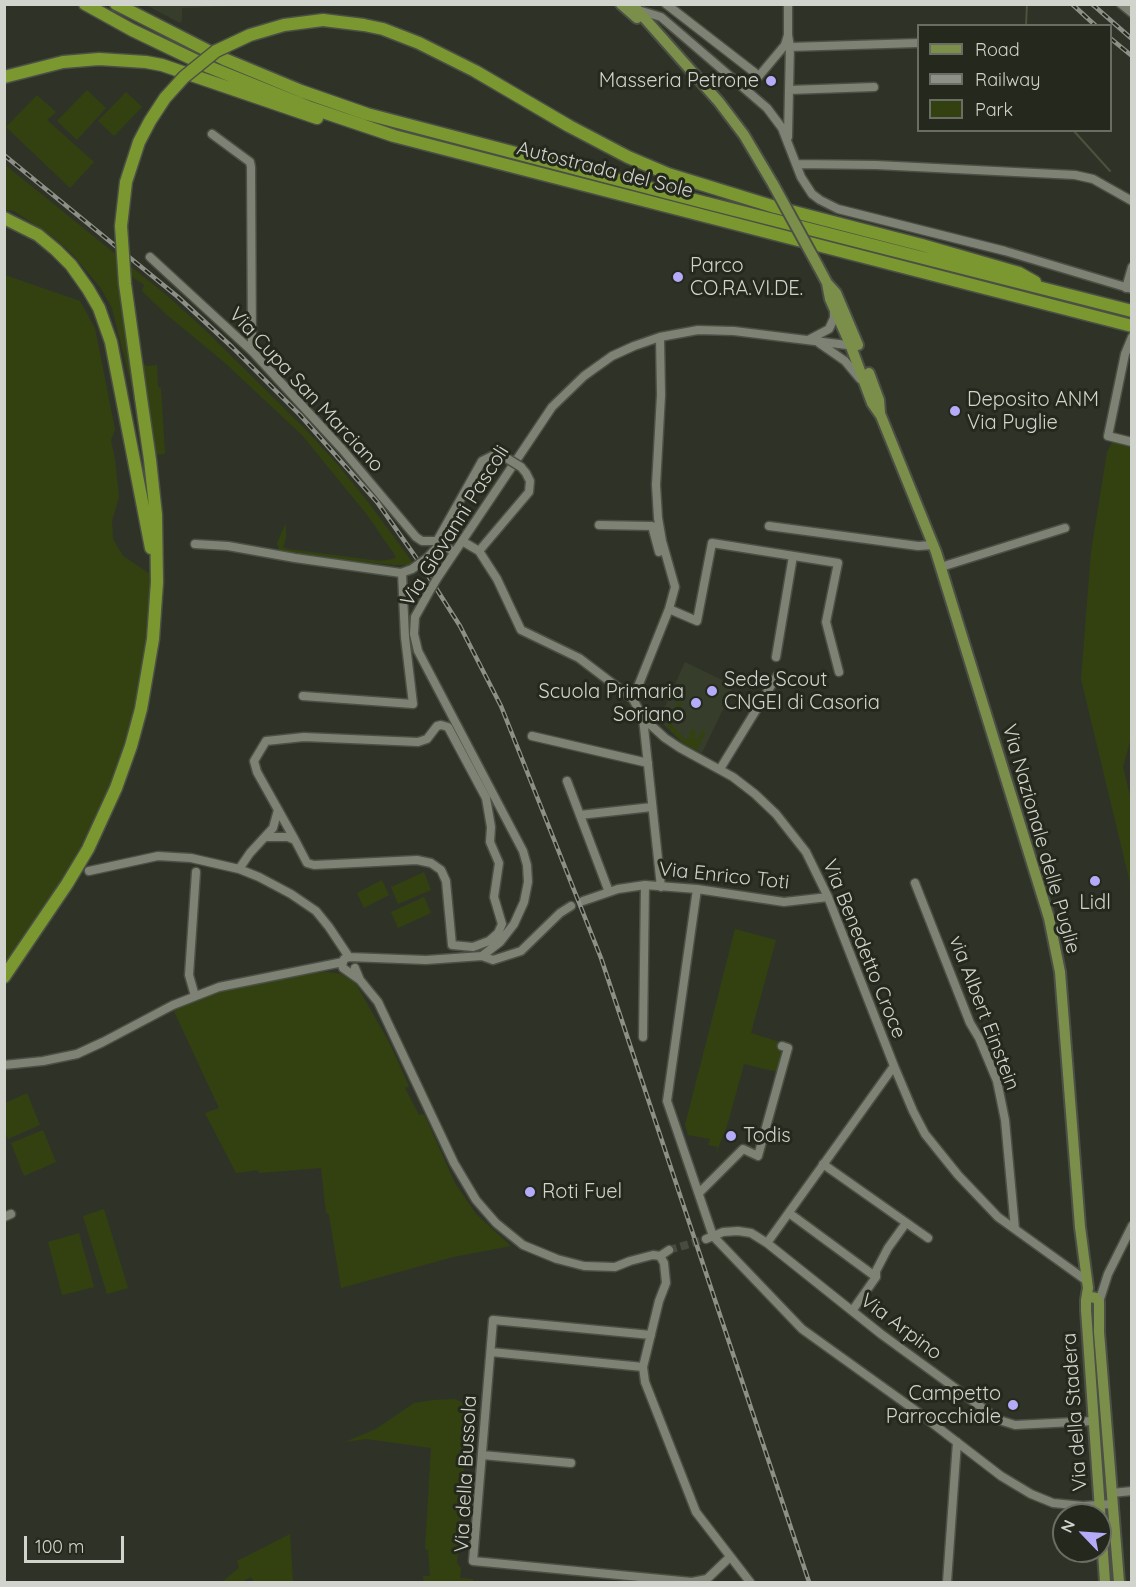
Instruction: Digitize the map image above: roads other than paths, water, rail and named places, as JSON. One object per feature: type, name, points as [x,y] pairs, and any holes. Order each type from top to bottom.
[{"type":"highway","name":"Autostrada del Sole","points":[[85,4],[132,30],[209,67],[311,108],[379,131],[1131,326]]},
{"type":"highway","name":"Autostrada del Sole","points":[[116,4],[224,59],[301,91],[367,114],[1131,311]]},
{"type":"highway","points":[[4,977],[61,894],[88,849],[116,788],[141,709],[153,639],[157,582],[156,515],[125,284],[121,226],[126,182],[139,142],[165,98],[184,77],[216,51],[249,35],[284,25],[323,20],[364,24],[383,29],[475,71],[569,126],[628,157],[668,174],[729,194],[1019,273],[1050,289]]},
{"type":"highway","points":[[4,77],[63,62],[99,59],[146,62],[162,65],[337,125],[379,131]]},
{"type":"highway","points":[[4,218],[38,235],[57,250],[71,265],[99,308],[111,342],[157,582]]},
{"type":"main road","name":"Via Nazionale delle Puglie","points":[[621,4],[635,17],[648,24]]},
{"type":"main road","name":"Via Nazionale delle Puglie","points":[[635,7],[744,135],[818,266],[834,309],[854,345],[879,400],[881,416]]},
{"type":"main road","name":"Via Nazionale delle Puglie","points":[[826,283],[836,293],[872,403],[881,416],[941,567],[1049,918],[1060,972],[1080,1227],[1092,1299]]},
{"type":"main road","name":"Via della Stadera","points":[[1092,1299],[1087,1326],[1100,1503]]},
{"type":"main road","name":"Via della Stadera","points":[[1092,1299],[1099,1332],[1112,1503]]},
{"type":"main road","points":[[1087,1326],[1093,1324],[1099,1332]]},
{"type":"main road","name":"Via della Stadera","points":[[1112,1504],[1119,1582]]},
{"type":"main road","name":"Via della Stadera","points":[[1104,1563],[1105,1582]]},
{"type":"street","points":[[666,4],[759,76]]},
{"type":"street","points":[[788,4],[788,141]]},
{"type":"street","points":[[1121,4],[1131,13]]},
{"type":"street","points":[[635,7],[661,17],[767,108],[782,128],[801,177],[820,200],[838,209],[1005,251],[1129,289],[1131,267]]},
{"type":"street","points":[[659,37],[665,31],[678,32]]},
{"type":"street","points":[[735,80],[748,82],[759,76],[788,46],[917,43]]},
{"type":"street","points":[[789,90],[874,87]]},
{"type":"street","points":[[212,134],[250,162],[251,167],[252,351]]},
{"type":"street","points":[[796,164],[876,165],[1075,175],[1093,179],[1131,201]]},
{"type":"street","name":"Via Cupa San Marciano","points":[[150,257],[252,351],[342,449],[416,537],[429,542],[439,542],[454,552]]},
{"type":"street","points":[[807,340],[829,328],[834,318],[834,309]]},
{"type":"street","name":"Via Giovanni Pascoli","points":[[482,956],[501,942],[514,924],[524,902],[528,882],[527,865],[523,851],[481,768],[418,651],[414,634],[415,617],[438,577],[542,421],[563,395],[612,356],[660,337],[698,330],[854,345]]},
{"type":"street","points":[[633,699],[669,609],[675,587],[660,530],[656,485],[661,395],[660,337]]},
{"type":"street","points":[[1131,341],[1125,354],[1108,436],[1131,442]]},
{"type":"street","points":[[818,342],[851,367],[866,387]]},
{"type":"street","points":[[830,350],[845,351],[854,345]]},
{"type":"street","points":[[195,544],[228,546],[402,573],[427,558],[439,542],[482,461],[494,455],[508,459],[526,472],[530,481],[529,492],[479,551]]},
{"type":"street","points":[[599,525],[652,526],[661,559],[671,574]]},
{"type":"street","points":[[769,526],[918,546],[933,545]]},
{"type":"street","points":[[941,567],[1065,528]]},
{"type":"street","name":"Via Benedetto Croce","points":[[462,541],[479,551],[497,579],[521,630],[579,658],[633,699],[643,718],[680,748],[720,769],[755,794],[776,814],[806,852],[828,897],[894,1066],[925,1134],[958,1175],[998,1217],[1015,1229],[1092,1299]]},
{"type":"street","points":[[669,609],[696,621],[712,543],[837,563],[826,622],[839,672]]},
{"type":"street","points":[[776,657],[793,556]]},
{"type":"street","points":[[303,696],[413,704],[405,638],[402,573]]},
{"type":"street","points":[[720,769],[777,676]]},
{"type":"street","points":[[643,718],[661,887]]},
{"type":"street","points":[[437,726],[448,727],[486,798],[491,827],[490,842],[499,863],[494,897],[502,924],[498,933],[489,940],[472,947],[452,945],[446,881],[441,870],[431,863],[417,860],[314,865],[307,863],[295,840],[256,772],[254,760],[266,741],[304,737],[418,742],[427,739],[437,726]]},
{"type":"street","points":[[531,736],[648,764]]},
{"type":"street","points":[[567,781],[609,892]]},
{"type":"street","points":[[580,814],[652,807]]},
{"type":"street","points":[[239,869],[250,852],[273,828],[278,810]]},
{"type":"street","points":[[265,837],[288,837],[295,840]]},
{"type":"street","points":[[89,871],[158,856],[191,858],[239,869],[291,894],[316,911],[329,927],[349,964],[378,1002],[454,1163],[482,1209],[496,1223],[523,1245],[557,1259],[584,1266],[615,1267],[646,1257],[660,1256],[669,1250]]},
{"type":"street","points":[[195,996],[189,975],[196,872]]},
{"type":"street","name":"via Albert Einstein","points":[[915,883],[970,1023],[979,1038],[997,1081],[1005,1120],[1015,1229]]},
{"type":"street","points":[[643,1037],[645,885]]},
{"type":"street","name":"Via Enrico Toti","points":[[583,901],[609,892],[645,885],[697,889],[784,902],[828,897]]},
{"type":"street","points":[[697,889],[667,1101],[699,1193],[710,1238],[802,1329],[1001,1476],[1031,1494],[1053,1503]]},
{"type":"street","points":[[4,1065],[43,1061],[77,1054],[173,1005],[219,987],[315,967],[376,959],[426,960],[482,956],[493,960],[521,951],[560,913],[571,906]]},
{"type":"street","points":[[699,1193],[743,1149],[758,1156],[788,1048],[782,1046]]},
{"type":"street","points":[[767,1243],[894,1066]]},
{"type":"street","points":[[823,1164],[928,1238]]},
{"type":"street","points":[[789,1213],[876,1277]]},
{"type":"street","points":[[852,1311],[876,1277],[876,1270],[888,1248],[906,1222]]},
{"type":"street","points":[[1092,1299],[1104,1288],[1109,1273],[1129,1236],[1131,1226]]},
{"type":"street","name":"Via Arpino","points":[[710,1238],[723,1232],[738,1231],[751,1233],[767,1243],[852,1311],[999,1420],[1015,1425],[1093,1421]]},
{"type":"street","points":[[660,1256],[664,1263],[666,1283],[659,1301],[643,1367],[645,1382],[696,1512],[750,1582]]},
{"type":"street","name":"Via della Bussola","points":[[651,1335],[493,1320],[473,1561],[692,1582],[707,1579],[730,1557]]},
{"type":"street","points":[[491,1352],[643,1367]]},
{"type":"street","points":[[947,1582],[957,1442]]},
{"type":"street","points":[[482,1455],[571,1463]]},
{"type":"street","points":[[1112,1493],[1131,1491]]},
{"type":"waterway","points":[[1026,24],[1027,4]]},
{"type":"waterway","points":[[1075,132],[1110,171]]},
{"type":"tunnel","points":[[669,1250],[706,1239]]},
{"type":"railway","points":[[1072,4],[1094,24]]},
{"type":"railway","points":[[1092,4],[1132,39]]},
{"type":"railway","points":[[1112,40],[1132,56]]},
{"type":"railway","points":[[4,155],[178,297],[300,415],[377,502],[460,626],[501,706],[601,958],[809,1582]]},
{"type":"place","name":"Masseria Petrone","points":[[771,81]]},
{"type":"place","name":"Parco CO.RA.VI.DE.","points":[[678,277]]},
{"type":"place","name":"Deposito ANM Via Puglie","points":[[955,411]]},
{"type":"place","name":"Sede Scout CNGEI di Casoria","points":[[712,691]]},
{"type":"place","name":"Scuola Primaria Soriano","points":[[696,703]]},
{"type":"place","name":"Lidl","points":[[1095,881]]},
{"type":"place","name":"Todis","points":[[731,1136]]},
{"type":"place","name":"Roti Fuel","points":[[530,1192]]},
{"type":"place","name":"Campetto Parrocchiale","points":[[1013,1405]]}]
